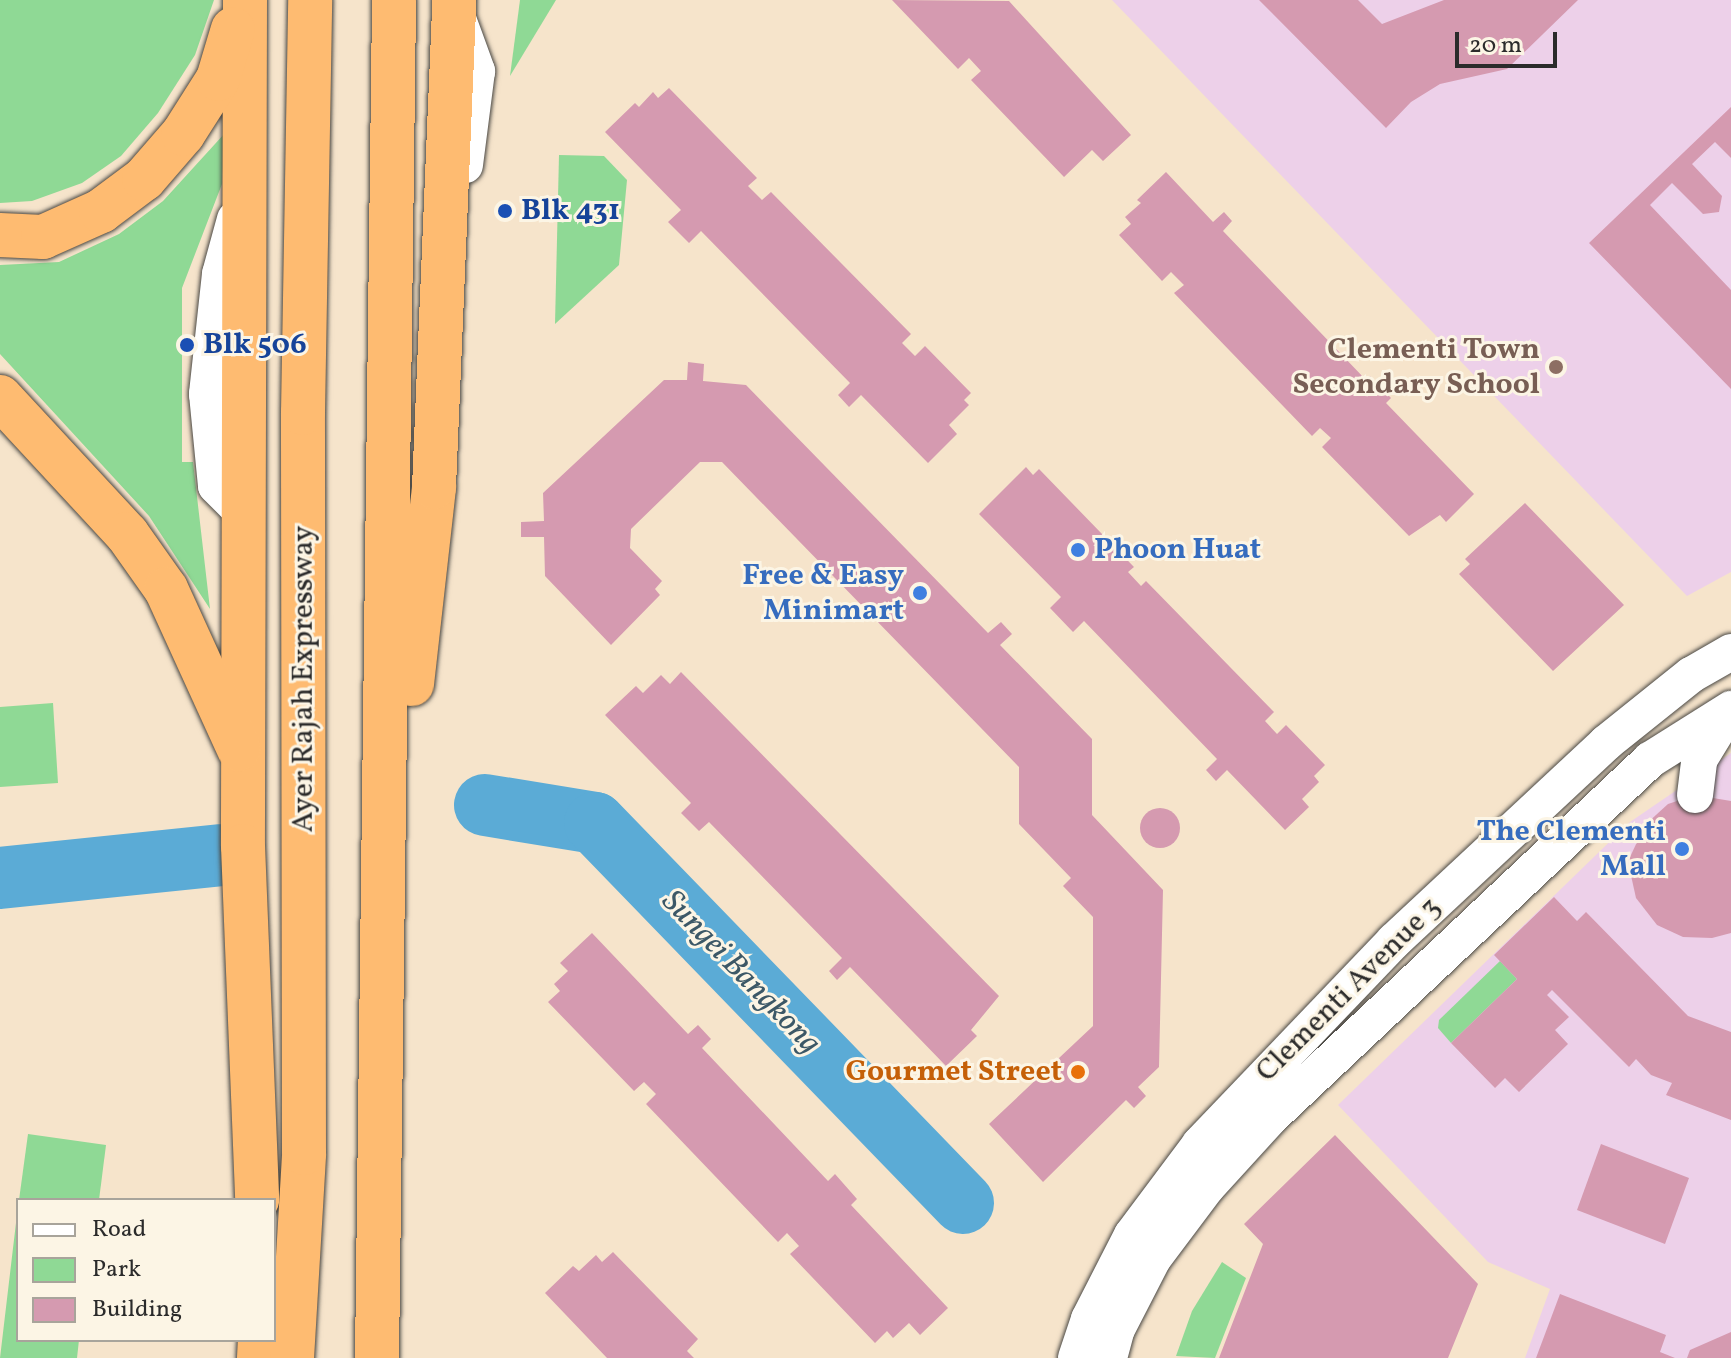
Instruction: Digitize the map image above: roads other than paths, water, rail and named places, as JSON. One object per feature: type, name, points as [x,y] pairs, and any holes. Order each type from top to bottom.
[{"type":"highway","points":[[244,0],[243,758],[257,1198]]},
{"type":"highway","points":[[0,235],[43,237],[101,211],[144,179],[183,134],[218,79],[244,0]]},
{"type":"highway","name":"Ayer Rajah Expressway","points":[[292,1358],[304,1153],[303,413],[310,0]]},
{"type":"highway","points":[[377,1358],[385,933],[394,0]]},
{"type":"highway","points":[[385,933],[434,487],[454,4]]},
{"type":"highway","points":[[0,397],[127,534],[166,589],[243,758]]},
{"type":"street","name":"Clementi Avenue 3","points":[[1076,1358],[1089,1319],[1132,1235],[1200,1144],[1394,941],[1606,743],[1691,675],[1731,652]]},
{"type":"street","name":"Clementi Avenue 3","points":[[1109,1358],[1117,1329],[1153,1259],[1207,1187],[1271,1117],[1638,770],[1731,710]]},
{"type":"street","points":[[1695,795],[1699,760],[1715,728],[1731,710]]},
{"type":"waterway","name":"Sungei Bangkong","points":[[485,805],[595,823],[963,1203]]},
{"type":"waterway","name":"Sungei Bangkong","points":[[0,878],[221,855]]},
{"type":"place","name":"Blk 431","points":[[505,211]]},
{"type":"place","name":"Blk 506","points":[[187,345]]},
{"type":"place","name":"Clementi Town Secondary School","points":[[1556,367]]},
{"type":"place","name":"Phoon Huat","points":[[1078,550]]},
{"type":"place","name":"Free & Easy Minimart","points":[[920,593]]},
{"type":"place","name":"The Clementi Mall","points":[[1682,849]]},
{"type":"place","name":"Gourmet Street","points":[[1078,1072]]}]
